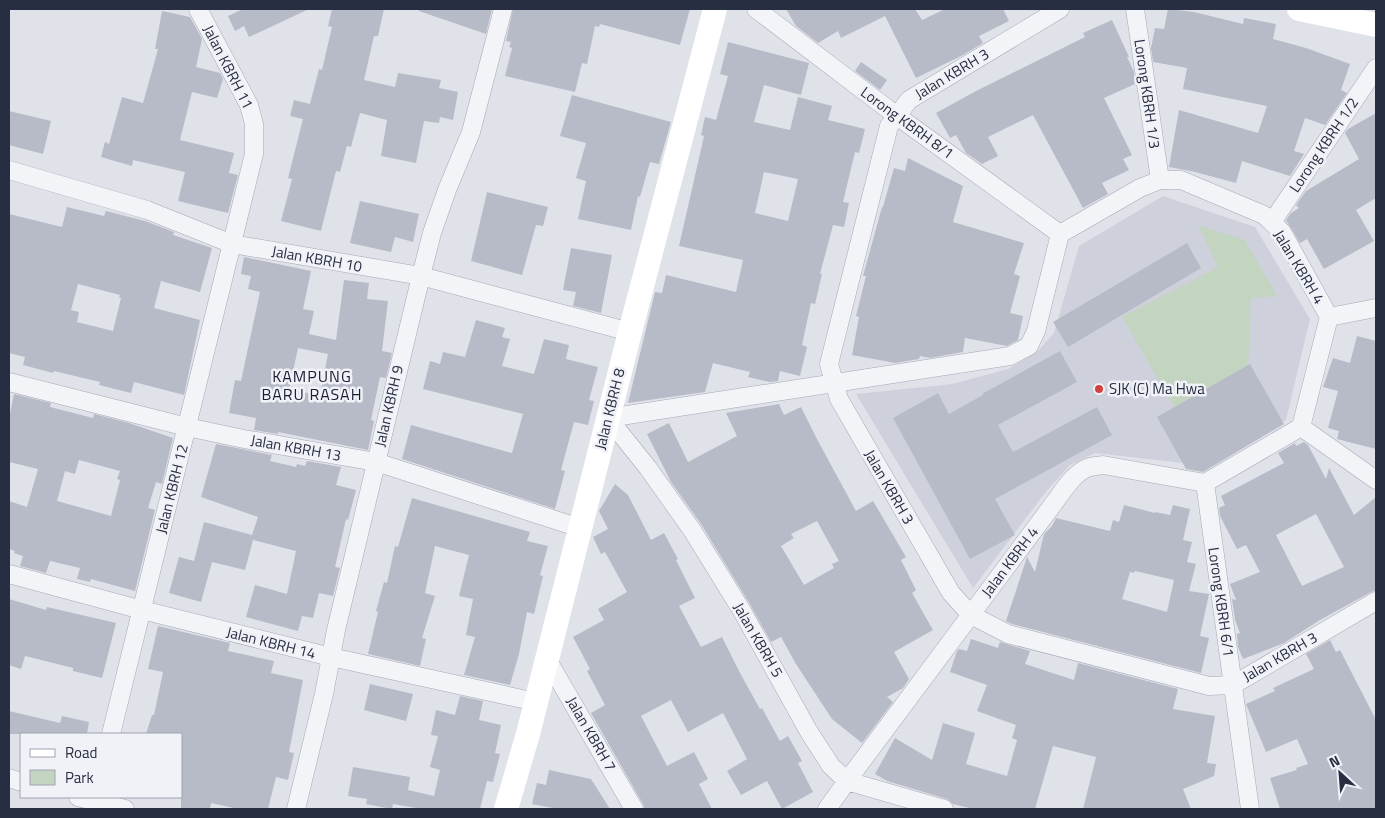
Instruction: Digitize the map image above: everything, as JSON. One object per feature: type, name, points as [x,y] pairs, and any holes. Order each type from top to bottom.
[{"type":"street","name":"Jalan KBRH 11","points":[[198,9],[249,104],[254,124],[254,154],[232,244]]},
{"type":"street","name":"Jalan KBRH 9","points":[[296,809],[324,694],[336,630],[421,276],[435,224],[471,132],[504,9]]},
{"type":"street","name":"Jalan KBRH 8","points":[[506,809],[536,702],[630,332],[715,9]]},
{"type":"street","name":"Lorong KBRH 8/1","points":[[756,9],[897,116],[1060,234]]},
{"type":"street","name":"Jalan KBRH 3","points":[[1060,9],[909,100],[889,126],[829,364],[839,400],[951,594],[971,615],[1008,634],[1209,686],[1233,685],[1376,601]]},
{"type":"street","name":"Lorong KBRH 1/3","points":[[1135,9],[1160,180]]},
{"type":"street","points":[[1298,9],[1376,25]]},
{"type":"street","name":"Lorong KBRH 1/2","points":[[1272,222],[1376,68]]},
{"type":"street","name":"Jalan KBRH 10","points":[[9,170],[147,210],[232,244],[421,276],[630,332]]},
{"type":"street","name":"Jalan KBRH 4","points":[[1060,234],[1140,188],[1160,180],[1181,180],[1264,214],[1282,232],[1329,317],[1301,427]]},
{"type":"street","points":[[608,418],[1010,356],[1029,346],[1036,331],[1060,234]]},
{"type":"street","name":"Jalan KBRH 12","points":[[112,733],[232,244]]},
{"type":"street","points":[[1329,317],[1376,308]]},
{"type":"street","name":"Jalan KBRH 13","points":[[9,382],[187,427],[376,462],[580,528]]},
{"type":"street","name":"Jalan KBRH 5","points":[[608,418],[648,468],[692,530],[742,611],[809,732],[831,766],[847,782]]},
{"type":"street","points":[[1205,483],[1301,427],[1376,480]]},
{"type":"street","name":"Jalan KBRH 4","points":[[826,809],[1072,480],[1087,468],[1103,465],[1205,483]]},
{"type":"street","name":"Lorong KBRH 6/1","points":[[1205,483],[1250,809]]},
{"type":"street","name":"Jalan KBRH 14","points":[[9,574],[142,610],[330,657],[536,702]]},
{"type":"street","name":"Jalan KBRH 7","points":[[547,659],[634,809]]},
{"type":"street","points":[[847,782],[944,809]]},
{"type":"street","points":[[90,798],[125,809]]},
{"type":"shaded area","name":"SJK (C) Ma Hwa","points":[[1163,196],[1255,227],[1310,319],[1286,420],[1200,465],[1095,453],[1070,465],[1045,493],[973,588],[856,394],[952,384],[1008,369],[1037,352],[1054,333],[1079,246]]},
{"type":"green space","points":[[1198,225],[1245,240],[1277,296],[1251,298],[1248,372],[1176,410],[1122,317],[1218,267]]},
{"type":"building","points":[[243,9],[309,9],[249,37],[244,26],[235,31],[228,16]]},
{"type":"building","points":[[332,9],[384,9],[378,36],[374,36],[364,80],[395,87],[398,73],[441,80],[439,88],[458,92],[453,120],[440,117],[439,123],[424,121],[416,163],[381,156],[387,120],[360,113],[351,147],[347,146],[340,172],[336,171],[321,231],[281,221],[292,179],[288,178],[303,119],[290,116],[294,100],[310,104],[319,69],[322,70],[332,27],[328,26]]},
{"type":"building","points":[[419,9],[492,9],[486,34],[419,11]]},
{"type":"building","points":[[513,9],[690,9],[680,45],[600,24],[599,27],[595,26],[587,64],[582,63],[575,92],[505,76],[512,48],[509,47],[511,42],[506,41]]},
{"type":"building","points":[[786,9],[915,9],[922,20],[945,9],[1003,9],[1009,21],[979,36],[983,43],[916,78],[885,16],[841,38],[838,31],[818,43],[796,26]]},
{"type":"building","points":[[1168,9],[1194,12],[1243,24],[1244,18],[1276,24],[1273,39],[1306,48],[1350,64],[1341,90],[1347,93],[1325,125],[1305,118],[1294,151],[1304,154],[1290,176],[1242,161],[1236,183],[1169,167],[1179,110],[1258,133],[1267,106],[1183,89],[1187,68],[1153,62],[1151,48],[1155,28],[1164,29]]},
{"type":"building","points":[[162,11],[190,17],[202,39],[196,67],[220,73],[223,79],[217,98],[192,92],[180,140],[234,153],[229,173],[238,175],[228,213],[178,201],[185,172],[133,160],[132,166],[101,157],[105,142],[109,144],[122,97],[143,103],[158,49],[155,49]]},
{"type":"building","points":[[1112,20],[1129,57],[1127,57],[1134,72],[1135,84],[1104,98],[1132,155],[1123,159],[1129,170],[1102,183],[1108,194],[1083,208],[1033,115],[988,137],[998,156],[982,164],[966,153],[956,135],[950,138],[936,113],[1085,37],[1083,33]]},
{"type":"building","points":[[728,42],[809,63],[801,95],[764,85],[754,122],[790,130],[798,97],[832,106],[828,120],[865,129],[859,153],[855,152],[843,202],[849,203],[844,227],[833,225],[820,274],[822,274],[815,304],[811,303],[802,345],[807,347],[800,376],[780,371],[778,381],[770,382],[748,377],[750,372],[713,363],[705,392],[628,403],[655,292],[662,293],[666,275],[736,292],[743,260],[679,246],[704,136],[701,135],[705,117],[716,120],[728,76],[720,74]],"holes":[[[764,172],[798,179],[788,221],[755,213]]]},
{"type":"building","points":[[861,62],[887,80],[880,90],[855,71]]},
{"type":"building","points":[[572,95],[671,122],[659,164],[650,162],[640,197],[638,196],[631,230],[578,219],[586,181],[576,178],[586,143],[560,136]]},
{"type":"building","points":[[9,111],[51,121],[43,154],[9,145]]},
{"type":"building","points":[[1376,113],[1376,198],[1356,210],[1374,241],[1324,269],[1307,239],[1300,243],[1286,220],[1291,213],[1299,208],[1296,205],[1306,191],[1359,159],[1345,133],[1348,129]]},
{"type":"building","points":[[908,158],[963,186],[953,222],[1024,243],[1014,274],[1020,276],[1010,313],[1023,316],[1018,340],[1007,346],[965,338],[963,352],[930,358],[920,356],[919,359],[895,363],[852,355],[859,317],[856,316],[866,276],[863,276],[882,207],[894,168],[905,171]]},
{"type":"building","points":[[487,192],[548,207],[543,226],[536,225],[522,275],[471,261]]},
{"type":"building","points":[[360,201],[419,214],[413,242],[395,237],[391,252],[350,243]]},
{"type":"building","points":[[67,207],[104,216],[106,211],[145,221],[174,232],[173,235],[212,248],[200,292],[161,281],[154,308],[200,320],[184,395],[134,382],[131,393],[99,385],[100,382],[23,365],[25,357],[9,353],[9,214],[62,227]],"holes":[[[78,284],[120,295],[119,297],[121,298],[113,331],[77,322],[79,312],[71,310]]]},
{"type":"building","points":[[1187,243],[1201,268],[1068,347],[1053,322]]},
{"type":"building","points":[[571,248],[612,255],[601,313],[573,306],[576,292],[563,290]]},
{"type":"building","points":[[244,257],[311,271],[303,309],[314,311],[309,334],[336,340],[344,280],[369,283],[367,299],[388,301],[382,351],[392,353],[386,378],[380,377],[371,420],[374,421],[368,450],[278,432],[278,434],[254,430],[256,418],[229,413],[235,380],[241,381],[260,292],[248,289],[251,276],[241,274]],"holes":[[[298,348],[328,354],[320,395],[289,390]]]},
{"type":"building","points":[[476,320],[505,328],[502,337],[510,339],[502,366],[534,374],[544,339],[569,345],[566,359],[598,367],[589,400],[594,401],[588,425],[574,422],[561,470],[565,471],[555,509],[402,459],[411,425],[512,453],[523,414],[423,389],[430,361],[440,364],[443,352],[465,357]]},
{"type":"building","points":[[1357,336],[1376,341],[1376,449],[1337,439],[1339,431],[1328,428],[1338,391],[1323,387],[1333,358],[1350,363]]},
{"type":"building","points":[[1060,351],[1077,382],[998,425],[1013,452],[1097,407],[1112,435],[995,499],[1015,535],[970,559],[893,418],[938,393],[949,414]]},
{"type":"building","points":[[1250,364],[1284,424],[1203,472],[1186,469],[1157,417]]},
{"type":"building","points":[[14,394],[51,403],[50,407],[93,418],[94,414],[129,423],[173,438],[162,484],[156,482],[148,508],[155,510],[135,591],[91,579],[90,582],[77,579],[80,568],[50,561],[46,573],[20,566],[23,556],[9,549],[9,501],[27,507],[38,469],[9,462],[9,418]],"holes":[[[79,460],[120,471],[117,479],[120,480],[111,516],[57,501],[65,471],[75,474]]]},
{"type":"building","points":[[779,404],[784,415],[801,407],[856,511],[873,501],[906,557],[901,560],[916,590],[912,593],[933,630],[894,652],[909,679],[903,688],[887,697],[893,702],[862,743],[832,719],[796,664],[781,637],[771,642],[701,524],[671,482],[647,434],[669,423],[688,462],[737,436],[726,413]],"holes":[[[817,521],[839,561],[832,564],[834,568],[804,585],[781,546],[794,538],[791,534]]]},
{"type":"building","points":[[1304,442],[1308,445],[1326,479],[1329,468],[1354,515],[1376,497],[1376,590],[1320,620],[1284,643],[1243,659],[1238,647],[1237,634],[1240,633],[1235,620],[1232,599],[1236,600],[1230,584],[1260,572],[1246,545],[1237,549],[1220,516],[1219,508],[1225,505],[1221,496],[1284,463],[1278,453],[1295,443],[1296,446]],"holes":[[[1316,514],[1344,567],[1302,586],[1276,535]]]},
{"type":"building","points":[[216,444],[272,455],[270,461],[296,467],[297,464],[305,466],[307,461],[341,467],[336,485],[356,490],[348,520],[346,519],[335,567],[340,568],[333,596],[319,593],[313,618],[302,616],[298,631],[246,617],[255,585],[287,594],[296,551],[253,540],[245,570],[212,562],[201,602],[169,593],[179,557],[194,561],[204,522],[252,535],[258,517],[201,497]]},
{"type":"building","points":[[615,484],[628,495],[651,540],[664,533],[678,559],[676,560],[695,598],[679,606],[701,647],[722,637],[760,709],[762,708],[780,741],[788,736],[802,761],[798,763],[813,792],[782,809],[767,781],[741,795],[727,771],[747,759],[723,713],[688,732],[671,700],[641,716],[667,766],[694,752],[708,779],[699,784],[712,809],[645,809],[591,713],[605,705],[587,671],[590,669],[573,637],[604,620],[598,609],[627,592],[605,552],[601,554],[593,537],[608,529],[599,511]]},
{"type":"building","points":[[412,498],[530,532],[527,541],[548,546],[540,575],[543,576],[534,614],[527,612],[519,654],[510,685],[464,675],[475,637],[466,635],[473,599],[459,596],[469,555],[435,546],[425,593],[435,596],[422,638],[426,639],[420,666],[368,654],[378,612],[376,611],[384,582],[387,583],[395,546],[398,547]]},
{"type":"building","points":[[1124,505],[1170,515],[1173,505],[1190,509],[1183,540],[1192,542],[1187,562],[1196,564],[1189,591],[1209,594],[1200,636],[1209,638],[1201,673],[1006,621],[1027,557],[1035,572],[1044,534],[1052,526],[1056,518],[1110,531],[1113,520],[1119,522]],"holes":[[[1135,571],[1174,580],[1167,612],[1122,599],[1130,572],[1134,573]]]},
{"type":"building","points":[[9,599],[46,610],[47,607],[116,623],[102,678],[73,671],[73,668],[25,656],[21,669],[9,665]]},
{"type":"building","points":[[158,626],[230,643],[228,651],[274,661],[271,673],[303,680],[289,752],[294,753],[288,780],[276,777],[268,809],[238,809],[211,803],[210,809],[181,809],[182,733],[146,733],[152,715],[154,715],[163,672],[148,669]]},
{"type":"building","points":[[971,639],[998,648],[1000,642],[1030,651],[1025,664],[1074,680],[1078,663],[1178,689],[1173,709],[1215,716],[1207,763],[1216,764],[1214,776],[1183,789],[1191,809],[1083,809],[1096,757],[1053,746],[1035,809],[973,809],[887,781],[875,774],[895,738],[932,760],[943,723],[975,733],[966,764],[1007,776],[1017,740],[1012,738],[1016,725],[977,711],[987,685],[950,672],[957,651],[959,649],[967,651]]},
{"type":"building","points":[[1330,640],[1336,652],[1340,650],[1376,720],[1376,809],[1280,809],[1270,778],[1297,770],[1296,768],[1308,764],[1297,739],[1266,752],[1246,704],[1275,691],[1273,688],[1314,669],[1306,654]]},
{"type":"building","points":[[370,684],[413,694],[406,721],[364,710]]},
{"type":"building","points":[[460,696],[483,701],[479,720],[501,725],[495,753],[500,754],[493,782],[487,781],[480,809],[422,809],[393,804],[392,809],[366,804],[367,799],[348,796],[353,767],[410,777],[408,790],[434,796],[440,770],[430,767],[438,736],[431,735],[436,710],[455,715]]},
{"type":"building","points":[[9,711],[60,723],[62,716],[89,722],[87,733],[9,734]]},
{"type":"building","points":[[549,770],[591,779],[610,809],[558,809],[532,804],[537,783],[546,785]]},
{"type":"place","name":"SJK (C) Ma Hwa","points":[[1099,389]]},
{"type":"district","name":"KAMPUNG BARU RASAH","points":[[312,385]]}]
